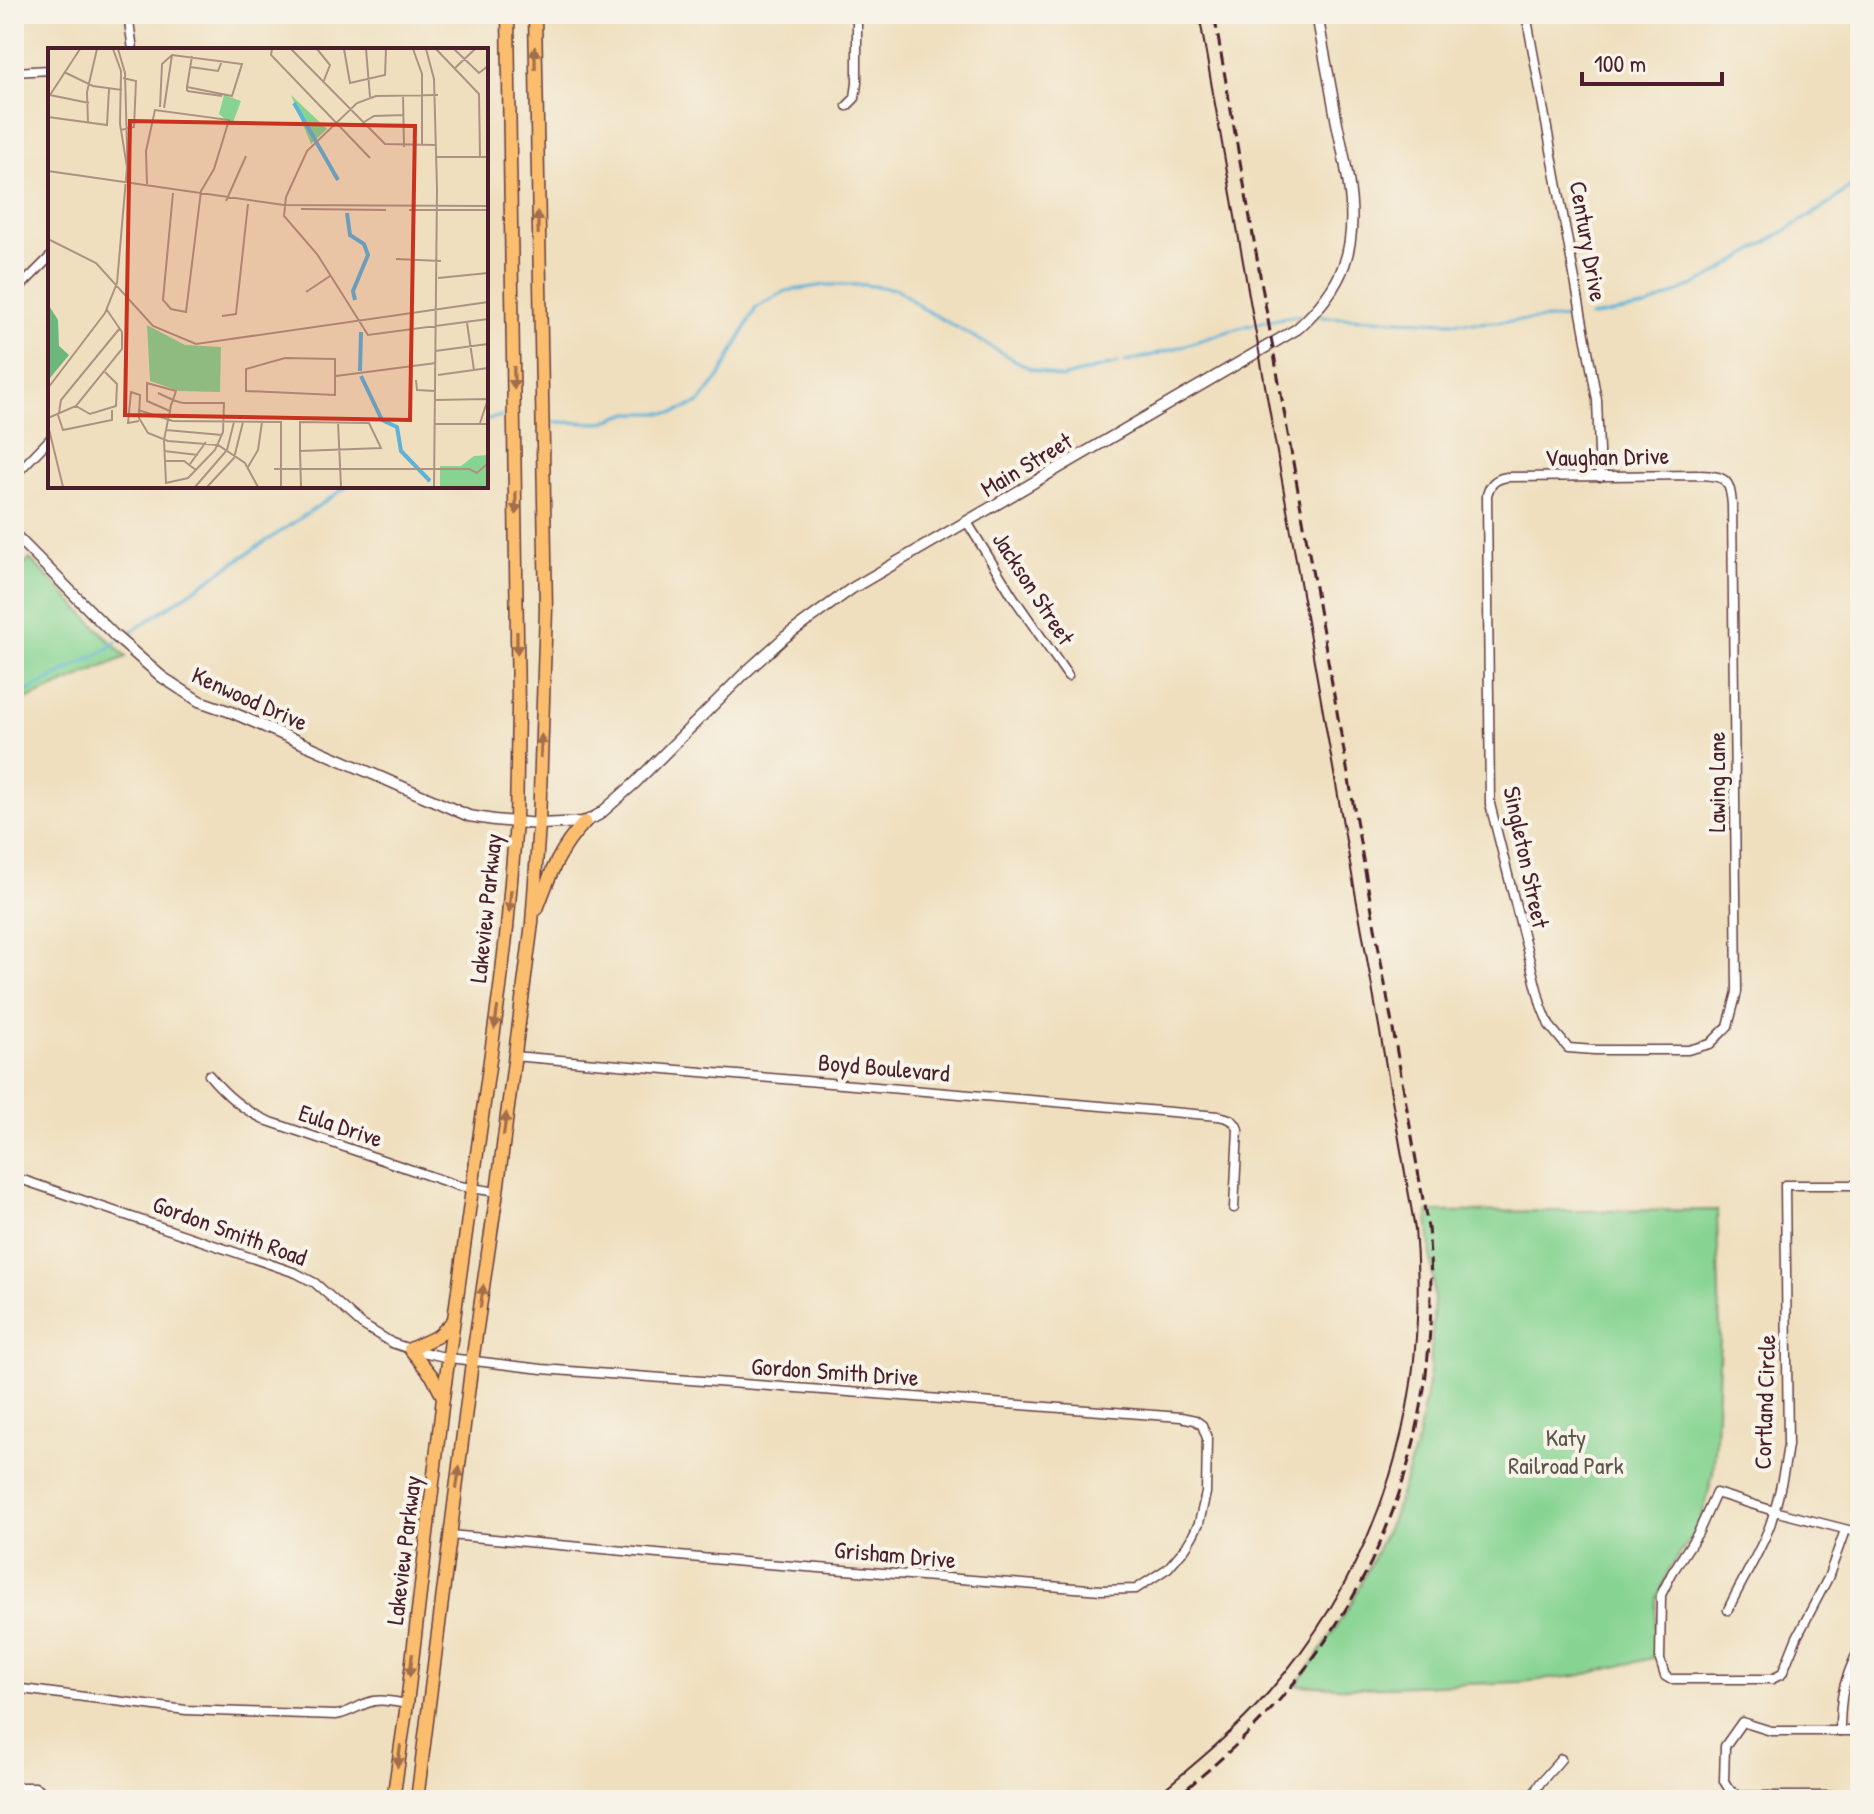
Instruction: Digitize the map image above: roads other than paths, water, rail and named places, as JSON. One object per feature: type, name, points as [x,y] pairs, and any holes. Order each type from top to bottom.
[{"type":"main road","name":"Lakeview Parkway","points":[[393,1800],[443,1398],[490,1064],[516,823],[518,706],[508,14]]},
{"type":"main road","name":"Lakeview Parkway","points":[[417,1800],[472,1362],[532,923],[539,824],[546,622],[535,14]]},
{"type":"main road","points":[[510,103],[536,101]]},
{"type":"main road","points":[[513,300],[540,299]]},
{"type":"main road","points":[[516,533],[544,532]]},
{"type":"main road","points":[[532,923],[559,854],[585,822]]},
{"type":"main road","points":[[492,1047],[513,1056]]},
{"type":"main road","points":[[490,1064],[513,1056]]},
{"type":"main road","points":[[443,1398],[432,1376],[410,1349],[438,1336],[454,1320]]},
{"type":"main road","points":[[428,1532],[450,1535]]},
{"type":"street","points":[[128,14],[133,48]]},
{"type":"street","points":[[847,106],[855,98],[857,83],[857,14]]},
{"type":"street","name":"Main Street","points":[[585,822],[600,814],[635,783],[710,706],[785,637],[851,589],[1297,329],[1325,300],[1344,263],[1350,233],[1350,210],[1348,181],[1317,14]]},
{"type":"street","name":"Century Drive","points":[[1526,14],[1597,400],[1600,477]]},
{"type":"street","points":[[14,72],[48,70]]},
{"type":"street","points":[[14,293],[48,259]]},
{"type":"street","points":[[14,476],[48,441]]},
{"type":"street","name":"Vaughan Drive","points":[[1487,495],[1499,478],[1714,476],[1724,480],[1731,489]]},
{"type":"street","name":"Lawing Lane","points":[[1688,1050],[1710,1044],[1728,1026],[1737,992],[1731,489]]},
{"type":"street","name":"Singleton Street","points":[[1487,495],[1490,804],[1541,1005],[1549,1025],[1568,1048],[1688,1050]]},
{"type":"street","name":"Jackson Street","points":[[967,522],[1012,595],[1068,676]]},
{"type":"street","name":"Kenwood Drive","points":[[14,534],[132,652],[171,684],[199,701],[469,816],[516,823]]},
{"type":"street","points":[[516,823],[585,822]]},
{"type":"street","name":"Boyd Boulevard","points":[[513,1056],[1228,1118],[1235,1122],[1239,1137],[1234,1208]]},
{"type":"street","name":"Eula Drive","points":[[209,1075],[240,1106],[268,1121],[473,1189],[497,1192]]},
{"type":"street","name":"Gordon Smith Road","points":[[14,1180],[26,1181],[296,1273],[315,1283],[361,1324],[392,1343],[472,1362]]},
{"type":"street","name":"Cortland Circle","points":[[1728,1610],[1757,1555],[1784,1476],[1788,1445],[1785,1185],[1860,1185]]},
{"type":"street","name":"Gordon Smith Drive","points":[[472,1362],[1126,1412],[1195,1420]]},
{"type":"street","name":"Grisham Drive","points":[[450,1535],[1086,1589],[1136,1589],[1168,1568],[1186,1547],[1199,1523],[1206,1493],[1207,1438],[1202,1425],[1195,1420]]},
{"type":"street","points":[[1845,1530],[1828,1578],[1797,1637],[1782,1674],[1772,1679],[1670,1679],[1665,1676],[1660,1660],[1661,1595],[1698,1533],[1716,1493],[1860,1533]]},
{"type":"street","points":[[1840,1731],[1843,1687],[1860,1647]]},
{"type":"street","points":[[14,1688],[186,1710],[336,1715],[373,1701],[407,1704]]},
{"type":"street","points":[[1860,1731],[1771,1731],[1742,1722],[1725,1746],[1724,1781],[1739,1796],[1860,1796]]},
{"type":"street","points":[[1530,1800],[1561,1759]]},
{"type":"street","points":[[14,1787],[35,1787],[46,1794],[48,1800]]},
{"type":"waterway","points":[[1590,317],[1646,307],[1709,278],[1860,182]]},
{"type":"waterway","points":[[554,422],[600,423],[629,413],[673,413],[699,403],[720,376],[756,308],[786,291],[825,285],[897,289],[922,308],[1029,368],[1061,378],[1118,363]]},
{"type":"waterway","points":[[1125,362],[1251,325],[1300,316]]},
{"type":"waterway","points":[[1321,317],[1476,323],[1569,318]]},
{"type":"waterway","points":[[488,420],[502,416]]},
{"type":"waterway","points":[[122,638],[345,488]]},
{"type":"waterway","points":[[14,698],[116,642]]},
{"type":"tram line","points":[[1151,1800],[1255,1708],[1308,1642],[1341,1589],[1369,1534],[1390,1476],[1405,1416],[1414,1355],[1418,1293],[1415,1229],[1199,14]]},
{"type":"railway","points":[[1173,1800],[1239,1743],[1275,1705],[1317,1653],[1352,1599],[1380,1542],[1402,1483],[1418,1421],[1428,1358],[1431,1294],[1428,1228],[1214,14]]},
{"type":"park label","name":"Katy Railroad Park","points":[[1566,1451]]}]
